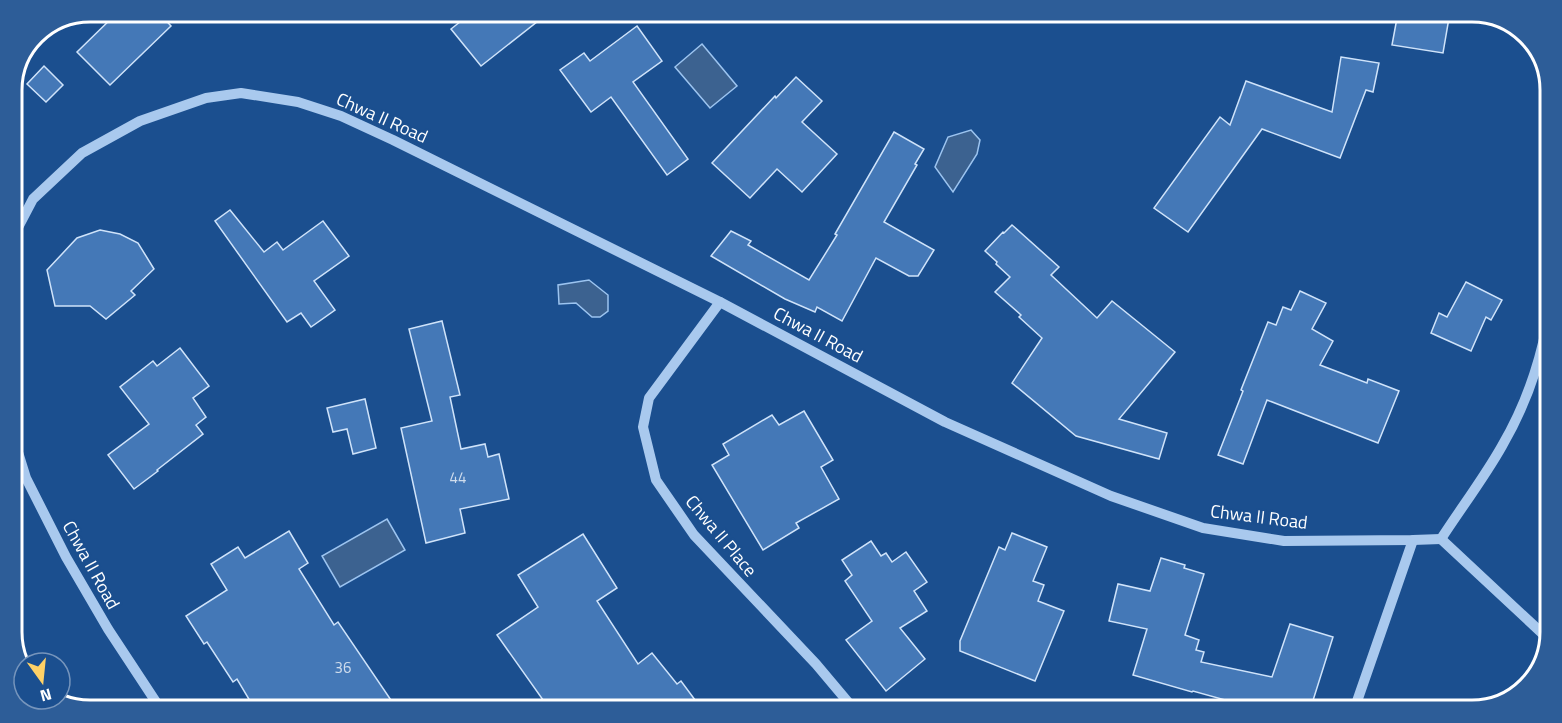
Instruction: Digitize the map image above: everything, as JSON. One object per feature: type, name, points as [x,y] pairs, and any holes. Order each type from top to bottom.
[{"type":"street","name":"Chwa II Road","points":[[23,218],[33,199],[82,153],[140,121],[206,98],[241,93],[298,102],[341,116],[393,140],[720,302],[945,422],[1111,496],[1203,528],[1284,541],[1441,538]]},
{"type":"street","name":"Chwa II Place","points":[[720,302],[650,398],[643,427],[656,480],[694,536],[816,664],[846,700]]},
{"type":"street","points":[[1539,357],[1524,399],[1502,446],[1441,538],[1540,631]]},
{"type":"street","name":"Chwa II Road","points":[[23,468],[66,556],[108,629],[155,700]]},
{"type":"street","points":[[1358,700],[1413,540]]},
{"type":"water","points":[[702,44],[737,86],[710,108],[675,67]]},
{"type":"water","points":[[971,130],[980,140],[977,154],[953,192],[935,167],[948,137]]},
{"type":"water","points":[[589,280],[608,295],[608,311],[600,317],[592,317],[576,303],[559,304],[558,285]]},
{"type":"water","points":[[387,519],[405,550],[340,587],[322,556]]},
{"type":"building","points":[[108,22],[167,22],[171,26],[110,85],[77,52]]},
{"type":"building","points":[[460,22],[537,22],[481,66],[451,29]]},
{"type":"building","points":[[1396,22],[1448,22],[1443,53],[1392,45]]},
{"type":"building","points":[[637,26],[662,61],[633,82],[688,159],[667,175],[611,97],[591,112],[560,70],[584,53],[590,61]]},
{"type":"building","points":[[1341,57],[1379,63],[1373,92],[1366,90],[1340,158],[1262,129],[1188,232],[1154,208],[1220,117],[1230,125],[1246,81],[1332,112]]},
{"type":"building","points":[[44,66],[63,85],[46,102],[27,84]]},
{"type":"building","points":[[796,77],[822,101],[802,122],[837,154],[802,192],[777,169],[750,198],[712,163]]},
{"type":"building","points":[[894,132],[924,149],[884,222],[934,250],[918,276],[909,276],[876,258],[842,321],[817,307],[815,312],[785,299],[711,256],[731,231],[751,241],[748,245],[809,280],[837,235],[835,234]]},
{"type":"building","points":[[230,210],[264,252],[277,242],[283,250],[323,221],[349,256],[314,281],[335,310],[311,327],[301,313],[287,322],[215,221]]},
{"type":"building","points":[[1012,225],[1059,267],[1051,275],[1097,318],[1112,301],[1175,352],[1119,419],[1167,433],[1159,459],[1076,436],[1012,383],[1042,338],[995,292],[1010,277],[985,251]]},
{"type":"building","points":[[100,230],[120,234],[138,243],[154,269],[131,291],[135,295],[106,319],[90,306],[55,306],[47,270],[77,238]]},
{"type":"building","points":[[1466,282],[1502,300],[1491,320],[1486,317],[1471,351],[1431,333],[1439,313],[1447,317]]},
{"type":"building","points":[[1300,291],[1326,303],[1312,329],[1333,341],[1320,365],[1367,383],[1368,379],[1399,391],[1378,443],[1267,400],[1243,464],[1218,455],[1268,322],[1276,325],[1283,307],[1291,310]]},
{"type":"building","points":[[442,321],[460,395],[450,397],[461,449],[485,444],[488,457],[499,454],[509,499],[460,509],[465,533],[426,543],[401,428],[432,421],[409,329]]},
{"type":"building","points":[[180,348],[209,386],[193,398],[206,417],[196,425],[203,434],[134,489],[108,455],[149,424],[120,387],[153,361],[157,366]]},
{"type":"building","points":[[365,399],[376,448],[353,454],[347,429],[333,432],[327,408]]},
{"type":"building","points":[[804,411],[833,460],[821,467],[839,499],[796,523],[799,528],[763,550],[712,465],[729,455],[723,444],[772,415],[779,425]]},
{"type":"building","points":[[289,531],[308,563],[299,569],[334,625],[338,622],[391,700],[249,700],[237,679],[233,682],[207,642],[204,644],[186,616],[227,590],[211,564],[238,547],[245,558]]},
{"type":"building","points":[[1012,533],[1047,547],[1033,581],[1044,585],[1038,601],[1064,611],[1035,681],[960,651],[960,641],[999,547],[1005,550]]},
{"type":"building","points":[[583,534],[617,588],[597,601],[638,664],[652,653],[677,684],[681,681],[695,700],[543,700],[497,635],[538,607],[518,575]]},
{"type":"building","points":[[871,541],[881,556],[886,553],[892,562],[906,552],[927,582],[914,591],[927,611],[900,628],[925,659],[886,691],[846,640],[872,621],[845,581],[852,575],[842,560]]},
{"type":"building","points":[[1161,558],[1185,565],[1184,568],[1204,574],[1185,635],[1199,640],[1196,650],[1204,652],[1201,662],[1272,677],[1290,624],[1333,637],[1313,700],[1225,700],[1133,675],[1147,629],[1109,621],[1118,584],[1150,591]]}]
